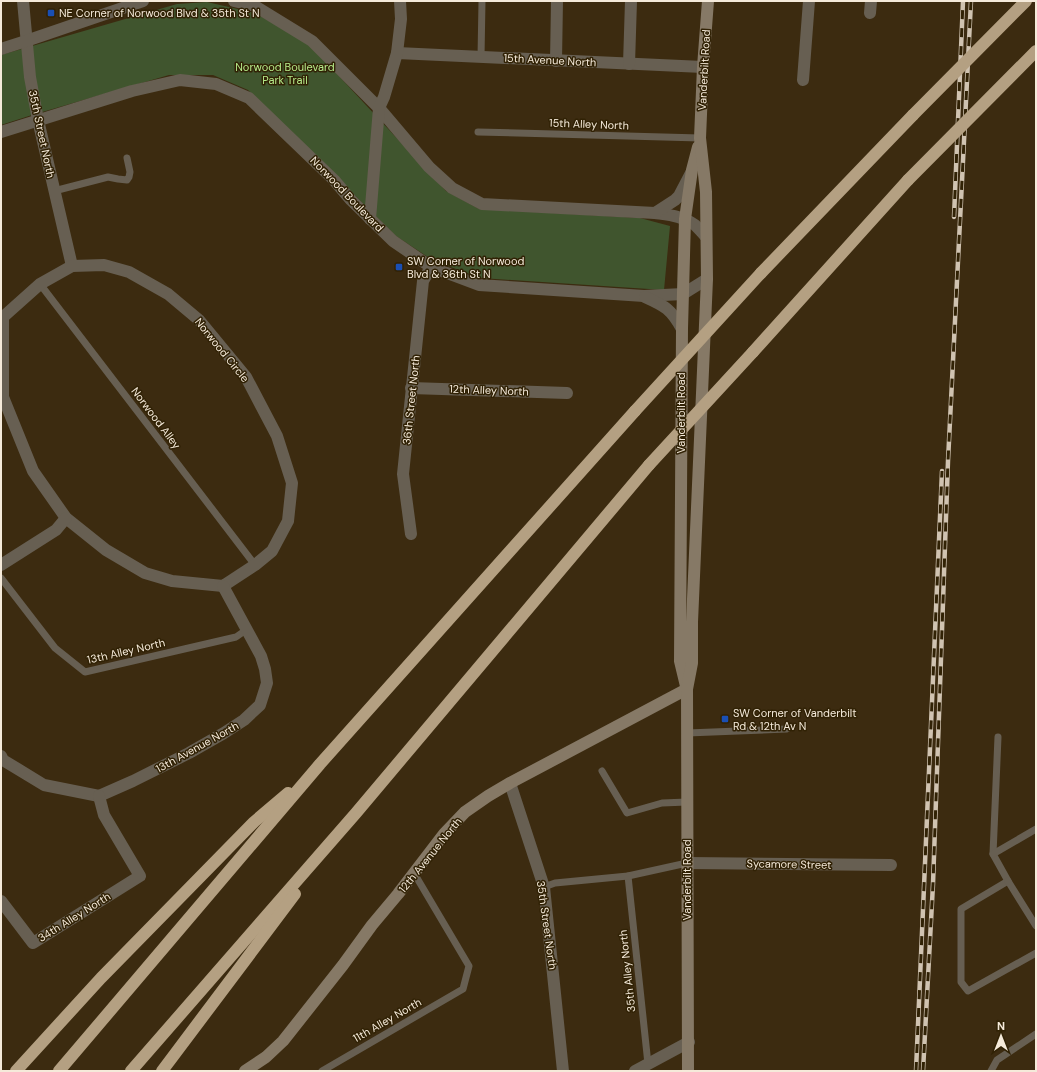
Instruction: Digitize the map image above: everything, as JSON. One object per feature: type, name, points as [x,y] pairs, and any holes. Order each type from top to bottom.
[{"type":"highway","points":[[59,1071],[320,764],[635,411],[761,273],[1026,1]]},
{"type":"highway","points":[[131,1071],[356,813],[649,465],[908,180],[1036,51]]},
{"type":"highway","points":[[16,1071],[86,995],[254,822],[320,764]]},
{"type":"highway","points":[[162,1071],[356,813]]},
{"type":"highway","points":[[21,1071],[86,995]]},
{"type":"street","name":"35th Street North","points":[[23,1],[30,77],[38,120],[72,266]]},
{"type":"street","points":[[1,49],[144,1]]},
{"type":"street","points":[[234,1],[255,6],[312,41],[379,108],[429,167],[452,188],[482,204],[655,213],[685,219],[694,225],[706,237]]},
{"type":"street","points":[[370,219],[379,108],[384,97],[397,53],[401,19],[400,1]]},
{"type":"street","points":[[556,61],[557,1]]},
{"type":"street","points":[[630,64],[631,1]]},
{"type":"street","name":"Vanderbilt Road","points":[[688,1071],[687,689],[692,663],[692,614],[707,279],[706,192],[700,138],[708,1]]},
{"type":"street","points":[[803,80],[809,1]]},
{"type":"street","name":"15th Avenue North","points":[[397,53],[703,68]]},
{"type":"street","name":"Norwood Boulevard","points":[[1,132],[132,91],[180,80],[216,84],[249,98],[334,180],[392,241],[431,267],[479,285],[644,296],[683,294],[707,279]]},
{"type":"street","name":"Vanderbilt Road","points":[[687,689],[680,661],[682,329],[685,219],[692,170],[700,138]]},
{"type":"street","points":[[655,213],[676,200],[692,170]]},
{"type":"street","name":"Norwood Circle","points":[[104,265],[129,272],[168,294],[199,320],[246,377],[277,436],[292,483],[288,522],[272,552],[223,586],[172,582],[145,573],[106,550],[66,518],[33,471],[3,397],[2,318],[40,284],[72,266],[104,265]]},
{"type":"street","name":"36th Street North","points":[[412,534],[403,474],[423,281],[431,267]]},
{"type":"street","points":[[644,296],[670,311],[682,329]]},
{"type":"street","name":"12th Alley North","points":[[411,388],[567,393]]},
{"type":"street","points":[[1,565],[56,530],[66,518]]},
{"type":"street","points":[[223,586],[246,630]]},
{"type":"street","name":"13th Avenue North","points":[[99,796],[189,753],[244,720],[260,705],[267,682],[265,669],[261,656],[246,630]]},
{"type":"street","name":"12th Avenue North","points":[[245,1071],[266,1057],[283,1041],[444,834],[466,812],[488,796],[510,783],[687,689]]},
{"type":"street","points":[[1,756],[3,760],[44,785],[99,796]]},
{"type":"street","name":"35th Street North","points":[[510,783],[544,887],[563,1071]]},
{"type":"street","name":"34th Alley North","points":[[1,901],[33,943],[140,876],[104,815],[99,796]]},
{"type":"street","name":"Sycamore Street","points":[[687,863],[891,865]]},
{"type":"street","points":[[635,1071],[689,1042]]},
{"type":"lane","points":[[481,57],[482,1]]},
{"type":"lane","name":"15th Alley North","points":[[478,132],[700,138]]},
{"type":"lane","points":[[54,191],[108,177],[127,180],[130,177],[130,172],[127,158]]},
{"type":"lane","name":"Norwood Alley","points":[[40,284],[255,565]]},
{"type":"lane","name":"13th Alley North","points":[[1,578],[55,648],[85,672],[236,637],[246,630]]},
{"type":"lane","points":[[687,733],[787,729]]},
{"type":"lane","points":[[998,737],[993,854],[1036,926]]},
{"type":"lane","points":[[602,771],[626,813],[662,803],[687,802]]},
{"type":"lane","points":[[993,854],[1036,828]]},
{"type":"lane","points":[[544,887],[555,883],[628,876],[687,863]]},
{"type":"lane","name":"11th Alley North","points":[[322,1071],[463,989],[469,966],[414,873]]},
{"type":"lane","name":"35th Alley North","points":[[628,876],[648,1064]]},
{"type":"lane","points":[[1008,881],[961,909],[961,982],[968,991],[1036,953]]},
{"type":"lane","points":[[991,1071],[997,1060],[1036,1034]]},
{"type":"green space","name":"Norwood Boulevard Park Trail","points":[[207,2],[255,13],[309,44],[446,191],[479,209],[640,218],[670,226],[664,290],[481,278],[434,261],[396,236],[248,90],[213,75],[169,75],[1,125],[1,55],[177,4]]},
{"type":"railway","points":[[954,217],[963,1]]},
{"type":"railway","points":[[923,1071],[933,884],[948,461],[971,1]]},
{"type":"railway","points":[[916,1071],[942,471]]},
{"type":"place","name":"NE Corner of Norwood Blvd & 35th St N","points":[[51,13]]},
{"type":"place","name":"SW Corner of Norwood Blvd & 36th St N","points":[[399,267]]},
{"type":"place","name":"SW Corner of Vanderbilt Rd & 12th Av N","points":[[725,719]]}]
